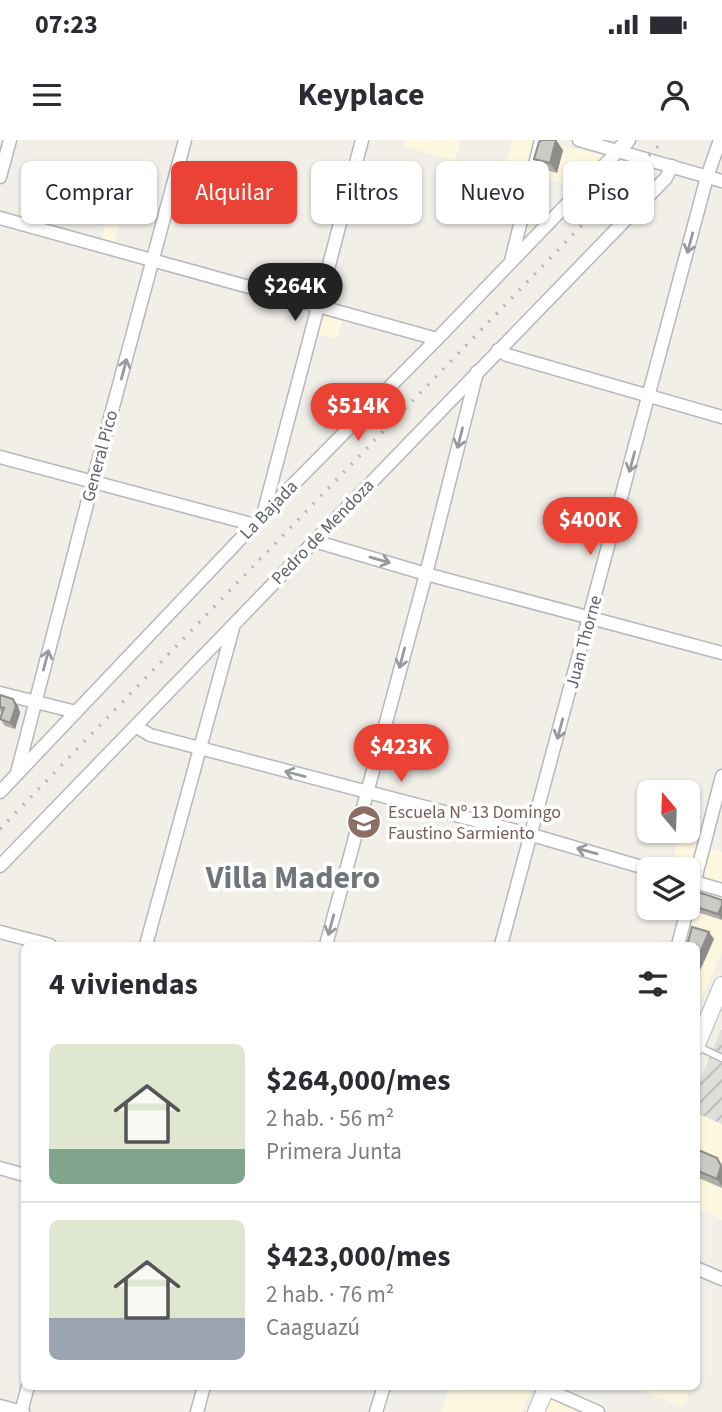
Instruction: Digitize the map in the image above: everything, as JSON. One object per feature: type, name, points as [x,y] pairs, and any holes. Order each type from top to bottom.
[{"type":"main road","points":[[700,1039],[722,985]]},
{"type":"main road","points":[[536,1412],[545,1390]]},
{"type":"street","points":[[0,177],[10,140]]},
{"type":"street","name":"General Pico","points":[[17,774],[185,140]]},
{"type":"street","points":[[0,457],[259,520],[362,140]]},
{"type":"street","points":[[511,261],[541,140]]},
{"type":"street","points":[[579,140],[623,145],[672,166],[722,181]]},
{"type":"street","points":[[708,177],[720,140]]},
{"type":"street","name":"La Bajada","points":[[0,792],[623,145]]},
{"type":"street","name":"Pedro de Mendoza","points":[[0,866],[666,178],[672,166]]},
{"type":"street","name":"Juan Thorne","points":[[502,942],[708,177]]},
{"type":"street","points":[[0,218],[438,339]]},
{"type":"street","points":[[498,350],[722,416]]},
{"type":"street","points":[[327,942],[426,574],[477,372]]},
{"type":"street","points":[[314,541],[426,574],[722,653]]},
{"type":"street","points":[[147,942],[233,627]]},
{"type":"street","points":[[0,693],[76,712]]},
{"type":"street","points":[[137,727],[150,735],[198,749],[531,835],[637,866]]},
{"type":"street","points":[[698,857],[722,776]]},
{"type":"street","points":[[700,884],[722,890]]},
{"type":"street","points":[[679,942],[683,920]]},
{"type":"street","points":[[0,932],[38,942]]},
{"type":"street","points":[[0,1168],[21,1174]]},
{"type":"street","points":[[700,1270],[722,1279]]},
{"type":"street","points":[[0,1406],[21,1412],[27,1390]]},
{"type":"street","points":[[197,1412],[203,1390]]},
{"type":"street","points":[[376,1412],[383,1390]]},
{"type":"street","points":[[552,1390],[597,1412]]},
{"type":"lane","points":[[700,1047],[722,1058]]},
{"type":"shaded area","points":[[405,140],[461,140],[455,161],[403,146]]},
{"type":"shaded area","points":[[512,140],[531,140],[533,146],[529,161],[506,161]]},
{"type":"shaded area","points":[[555,144],[605,157],[602,161],[563,161],[563,183],[549,180],[549,161],[544,161]]},
{"type":"shaded area","points":[[105,224],[119,224],[114,244],[101,241]]},
{"type":"shaded area","points":[[304,260],[325,266],[317,294],[312,297],[295,294]]},
{"type":"shaded area","points":[[325,315],[343,320],[337,339],[316,333],[320,318]]},
{"type":"shaded area","points":[[676,844],[698,844],[695,857],[673,857]]},
{"type":"shaded area","points":[[710,848],[722,852],[722,882],[704,874]]},
{"type":"shaded area","points":[[700,891],[722,894],[722,951],[700,1003],[700,942],[684,942],[690,920],[700,920]]},
{"type":"shaded area","points":[[722,1030],[722,1124],[700,1114],[700,1081]]},
{"type":"shaded area","points":[[700,1115],[722,1124],[722,1220],[700,1209]]},
{"type":"shaded area","points":[[448,1390],[531,1390],[522,1412],[442,1412]]},
{"type":"shaded area","points":[[642,1390],[691,1390],[682,1408]]},
{"type":"shaded area","points":[[553,1397],[584,1409],[583,1412],[543,1412]]},
{"type":"building","points":[[556,140],[550,163],[534,159],[539,142]]},
{"type":"building","points":[[0,695],[13,699],[16,706],[10,723],[0,719],[4,708],[0,707]]},
{"type":"building","points":[[700,893],[722,900],[718,914],[700,908]]},
{"type":"building","points":[[692,927],[709,932],[700,953],[700,942],[688,942]]},
{"type":"building","points":[[700,1151],[717,1158],[721,1166],[717,1179],[700,1172]]},
{"type":"railway","points":[[0,829],[664,140]]},
{"type":"place","name":"Escuela Nº 13 Domingo Faustino Sarmiento","points":[[364,822]]},
{"type":"district","name":"Villa Madero","points":[[293,878]]}]
